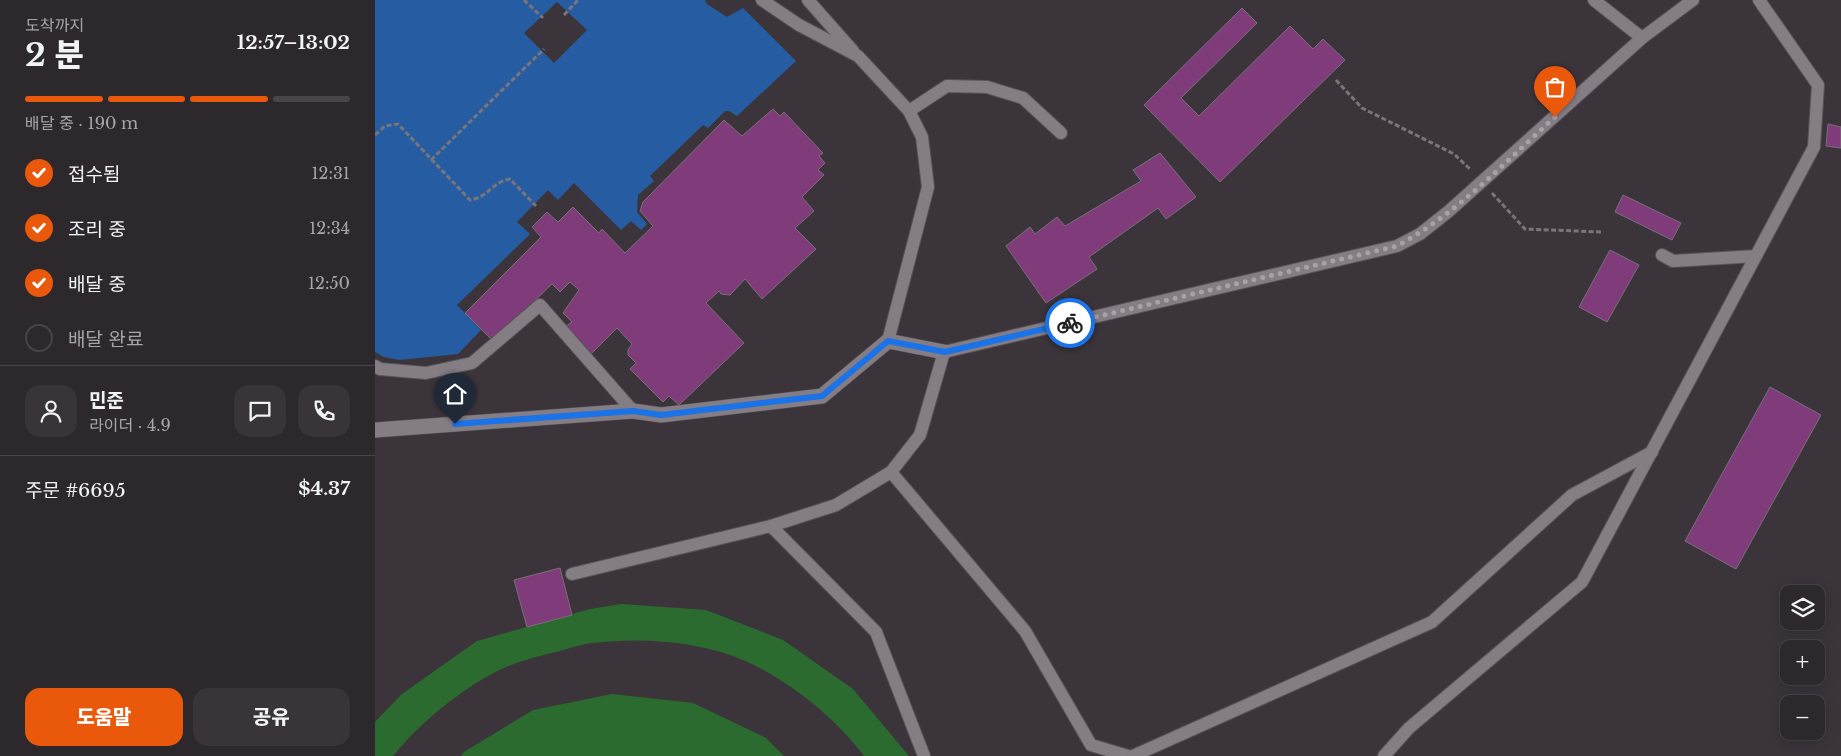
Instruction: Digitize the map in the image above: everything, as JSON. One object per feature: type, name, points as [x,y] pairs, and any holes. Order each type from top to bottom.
[{"type":"street","points":[[375,430],[633,411],[661,415],[822,396],[888,341],[945,352]]},
{"type":"lane","points":[[762,0],[799,25],[858,56]]},
{"type":"lane","points":[[807,0],[909,111],[922,137],[928,187],[888,341]]},
{"type":"lane","points":[[1594,0],[1642,38]]},
{"type":"lane","points":[[572,574],[771,526],[837,505],[891,472],[920,435],[945,352],[1397,246],[1420,234],[1483,182],[1642,38],[1693,0]]},
{"type":"lane","points":[[1384,756],[1409,728],[1582,582],[1814,147],[1818,84],[1759,0]]},
{"type":"lane","points":[[909,111],[947,86],[987,86],[1023,98],[1061,133]]},
{"type":"lane","points":[[1662,256],[1673,262],[1756,256]]},
{"type":"lane","points":[[375,366],[380,369],[426,372],[472,363],[540,305],[633,411]]},
{"type":"lane","points":[[1133,756],[1432,622],[1572,495],[1652,452]]},
{"type":"lane","points":[[891,472],[1025,631],[1091,746],[1128,756]]},
{"type":"lane","points":[[771,526],[877,632],[924,756]]},
{"type":"path","points":[[524,0],[543,18]]},
{"type":"path","points":[[564,15],[578,0]]},
{"type":"path","points":[[431,160],[544,49]]},
{"type":"path","points":[[1336,80],[1362,108],[1454,154],[1483,182],[1525,229],[1601,232]]},
{"type":"path","points":[[375,135],[385,126],[399,124],[470,200],[481,198],[501,180],[510,179],[536,206]]},
{"type":"green space","points":[[621,604],[706,610],[783,640],[853,689],[909,756],[864,756],[825,713],[793,688],[743,660],[708,648],[669,642],[630,640],[584,644],[504,668],[475,684],[449,702],[425,722],[393,756],[375,756],[375,722],[402,694],[477,641],[590,609]]},
{"type":"green space","points":[[612,694],[693,703],[766,738],[784,756],[461,756],[464,752],[533,710]]},
{"type":"water","points":[[375,0],[705,0],[707,4],[727,17],[743,8],[796,61],[737,116],[729,111],[725,111],[708,128],[703,125],[650,176],[654,181],[638,195],[637,212],[647,224],[641,230],[631,221],[621,230],[574,183],[558,200],[548,190],[517,222],[530,234],[457,305],[481,330],[458,354],[399,360],[384,357],[375,352]],"holes":[[[557,2],[587,30],[554,63],[524,33]]]},
{"type":"building","points":[[1242,8],[1257,23],[1181,98],[1199,116],[1290,26],[1313,49],[1323,39],[1345,60],[1220,182],[1144,105]]},
{"type":"building","points":[[773,109],[780,116],[784,112],[823,153],[819,156],[825,163],[818,170],[824,175],[802,197],[814,211],[795,228],[816,249],[762,299],[745,279],[730,295],[721,294],[719,291],[706,303],[744,343],[679,405],[669,396],[663,402],[630,369],[636,363],[628,355],[628,350],[632,344],[617,328],[591,354],[566,326],[572,322],[563,313],[579,290],[570,282],[560,292],[552,284],[493,341],[465,313],[541,237],[532,227],[547,212],[558,222],[573,207],[599,233],[602,229],[625,253],[653,226],[640,211],[643,202],[724,120],[742,136]]},
{"type":"building","points":[[1828,124],[1841,127],[1841,148],[1826,146]]},
{"type":"building","points":[[1160,153],[1196,197],[1166,219],[1158,208],[1089,257],[1097,269],[1046,303],[1006,246],[1030,227],[1035,234],[1057,217],[1065,226],[1141,181],[1133,170]]},
{"type":"building","points":[[1623,195],[1681,223],[1672,240],[1615,212]]},
{"type":"building","points":[[1610,250],[1639,265],[1607,322],[1579,307]]},
{"type":"building","points":[[1770,387],[1821,415],[1736,569],[1685,541]]},
{"type":"building","points":[[560,568],[572,615],[527,627],[514,580]]},
{"type":"way so far","points":[[1070,323],[1397,246],[1420,234],[1449,211],[1555,117]]},
{"type":"route","points":[[455,424],[633,411],[661,415],[822,396],[888,341],[945,352],[1070,323]]}]
